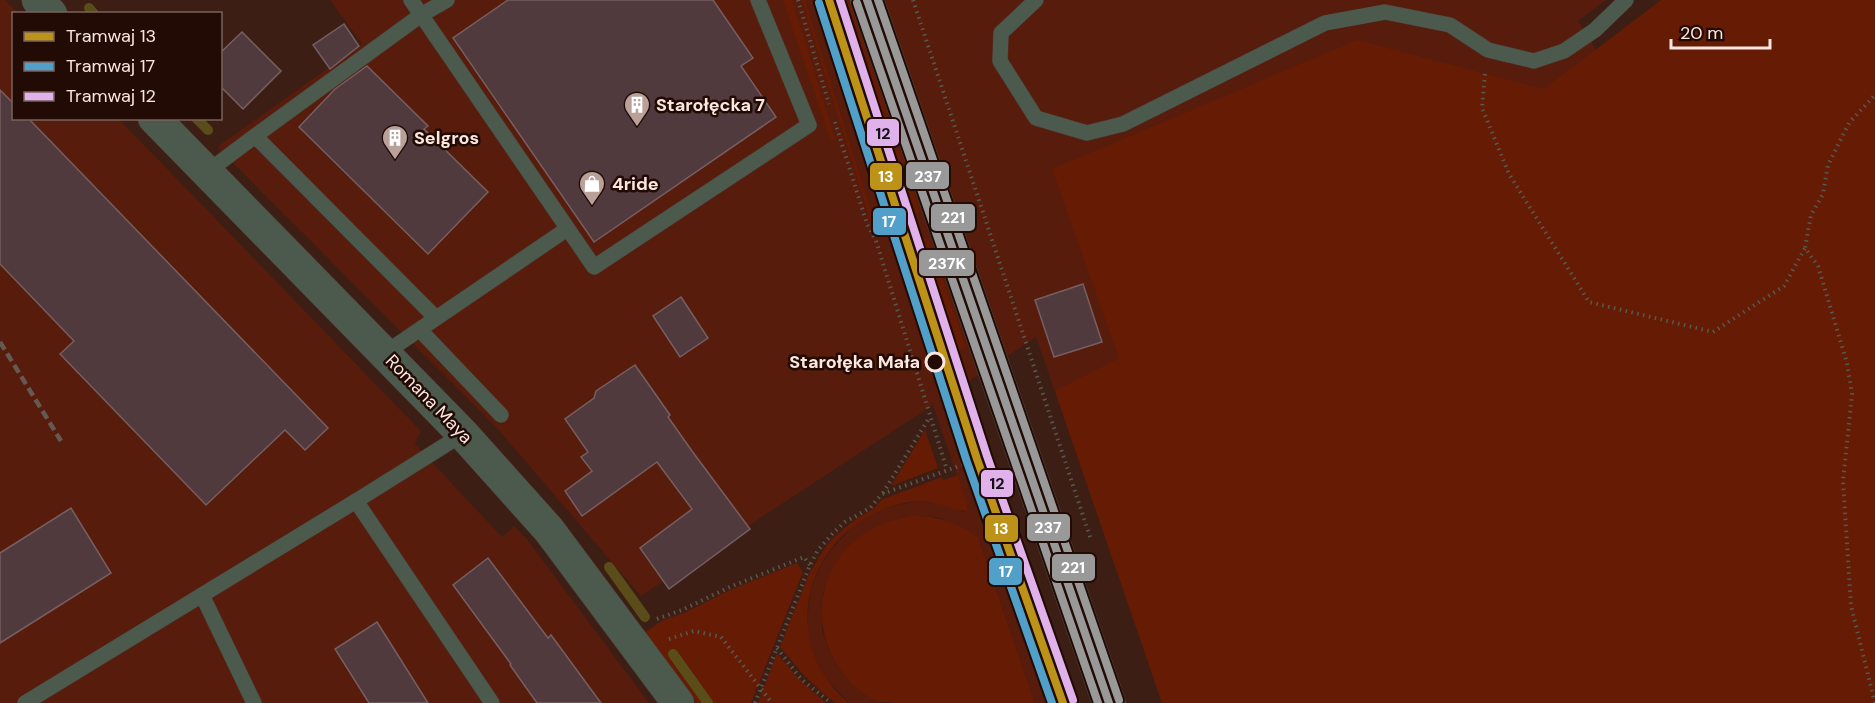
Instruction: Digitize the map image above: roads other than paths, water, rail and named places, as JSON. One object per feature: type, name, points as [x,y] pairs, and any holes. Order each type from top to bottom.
[{"type":"street","points":[[38,0],[49,12]]},
{"type":"street","points":[[867,0],[1109,703]]},
{"type":"street","name":"Romana Maya","points":[[156,120],[463,434],[549,530],[678,703]]},
{"type":"lane","points":[[411,0],[594,267],[809,125],[758,0]]},
{"type":"lane","points":[[207,172],[421,15],[447,0]]},
{"type":"lane","points":[[1036,0],[1001,33],[1000,61],[1036,118],[1087,133],[1123,124],[1325,24],[1385,12],[1450,25],[1488,50],[1534,61],[1564,51],[1595,30],[1626,0]]},
{"type":"lane","points":[[255,136],[436,318]]},
{"type":"lane","points":[[385,353],[567,229]]},
{"type":"lane","points":[[420,330],[501,415]]},
{"type":"lane","points":[[25,703],[463,434]]},
{"type":"lane","points":[[356,501],[492,703]]},
{"type":"lane","points":[[202,595],[255,703]]},
{"type":"waterway","points":[[89,8],[92,12]]},
{"type":"waterway","points":[[198,120],[208,130]]},
{"type":"waterway","points":[[609,567],[645,617]]},
{"type":"waterway","points":[[673,654],[708,703]]},
{"type":"railway","points":[[0,342],[61,441]]},
{"type":"tram line","name":"13","points":[[829,0],[977,459],[1063,703]]},
{"type":"tram line","name":"12","points":[[840,0],[987,456],[1073,700]]},
{"type":"tram line","name":"17","points":[[819,3],[967,462],[1052,703]]},
{"type":"place","name":"Starołęcka 7","points":[[637,128]]},
{"type":"place","name":"Selgros","points":[[395,161]]},
{"type":"place","name":"4ride","points":[[592,207]]},
{"type":"place","name":"Starołęka Mała","points":[[935,362]]}]
